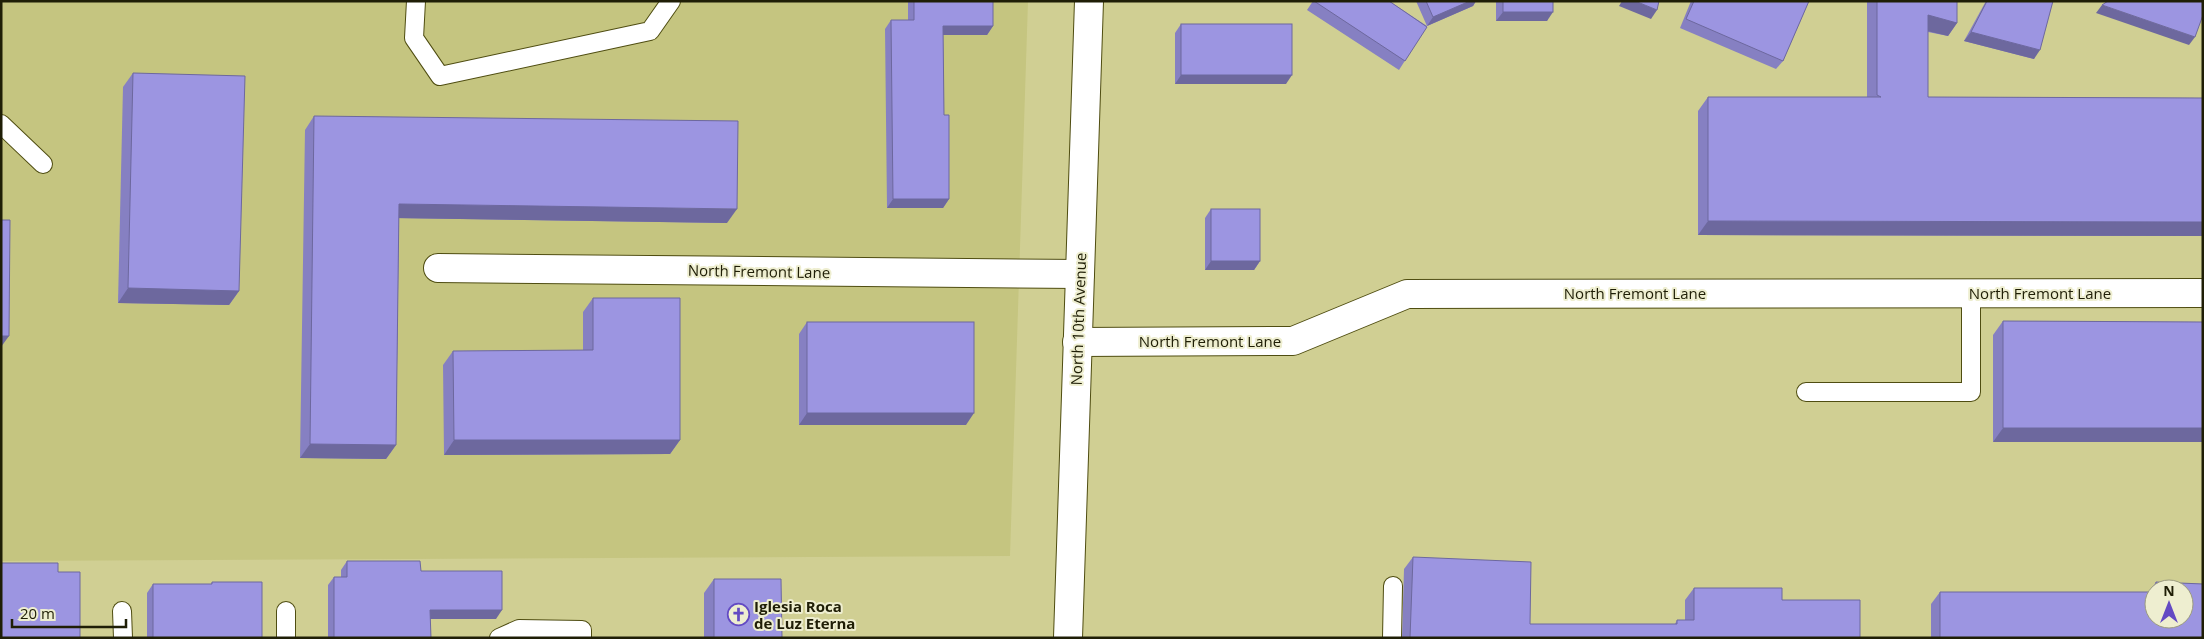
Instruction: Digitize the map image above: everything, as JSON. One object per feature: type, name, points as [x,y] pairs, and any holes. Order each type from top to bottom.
[{"type":"street","name":"North 10th Avenue","points":[[1068,638],[1089,1]]},
{"type":"street","name":"North Fremont Lane","points":[[438,268],[1080,274]]},
{"type":"street","name":"North Fremont Lane","points":[[1077,342],[1293,340],[1407,294],[2203,293]]},
{"type":"lane","points":[[416,1],[414,38],[440,76],[650,31],[671,1]]},
{"type":"lane","points":[[1,124],[43,164]]},
{"type":"lane","points":[[1806,392],[1971,392],[1971,293]]},
{"type":"lane","points":[[1392,586],[1392,638]]},
{"type":"lane","points":[[122,611],[123,638]]},
{"type":"lane","points":[[286,611],[286,638]]},
{"type":"lane","points":[[499,638],[519,629],[582,630],[582,638]]},
{"type":"shaded area","points":[[1,1],[1028,1],[1010,556],[1,561]]},
{"type":"building","points":[[914,1],[993,1],[993,26],[943,26],[944,115],[949,115],[949,199],[893,199],[891,20],[914,20]]},
{"type":"building","points":[[1314,1],[1389,1],[1427,27],[1405,61]]},
{"type":"building","points":[[1426,1],[1470,1],[1433,17]]},
{"type":"building","points":[[1503,1],[1553,1],[1553,12],[1503,12]]},
{"type":"building","points":[[1635,1],[1659,1],[1657,10]]},
{"type":"building","points":[[1694,1],[1809,1],[1783,61],[1686,19]]},
{"type":"building","points":[[1877,1],[1957,1],[1957,23],[1928,15],[1928,97],[2203,98],[2203,222],[1708,221],[1708,97],[1881,97],[1877,95]]},
{"type":"building","points":[[1987,1],[2053,1],[2040,50],[1971,32]]},
{"type":"building","points":[[2108,1],[2203,1],[2203,15],[2195,37],[2102,5]]},
{"type":"building","points":[[1181,24],[1292,24],[1292,75],[1181,75]]},
{"type":"building","points":[[133,73],[245,76],[239,291],[128,288]]},
{"type":"building","points":[[314,116],[738,121],[737,209],[399,204],[396,445],[310,444]]},
{"type":"building","points":[[1211,209],[1260,209],[1260,261],[1211,261]]},
{"type":"building","points":[[1,220],[10,220],[9,336],[1,336]]},
{"type":"building","points":[[593,298],[680,298],[680,440],[454,440],[453,351],[593,350]]},
{"type":"building","points":[[2003,321],[2203,322],[2203,428],[2003,428]]},
{"type":"building","points":[[807,322],[974,322],[974,413],[807,413]]},
{"type":"building","points":[[1413,557],[1531,562],[1530,624],[1677,624],[1677,620],[1694,620],[1694,588],[1782,588],[1782,600],[1860,600],[1860,638],[1410,638]]},
{"type":"building","points":[[347,561],[420,561],[421,571],[502,571],[502,610],[430,610],[431,638],[334,638],[334,577],[347,577]]},
{"type":"building","points":[[1,563],[58,563],[58,572],[80,572],[80,638],[1,638]]},
{"type":"building","name":"Iglesia Roca de Luz Eterna","points":[[714,579],[781,579],[782,638],[714,638]]},
{"type":"building","points":[[212,582],[262,582],[262,638],[153,638],[153,584],[212,584]]},
{"type":"building","points":[[2194,584],[2203,584],[2203,638],[1940,638],[1940,592],[2144,592],[2144,629],[2194,629]]},
{"type":"place","name":"Iglesia Roca de Luz Eterna","points":[[738,615]]}]
